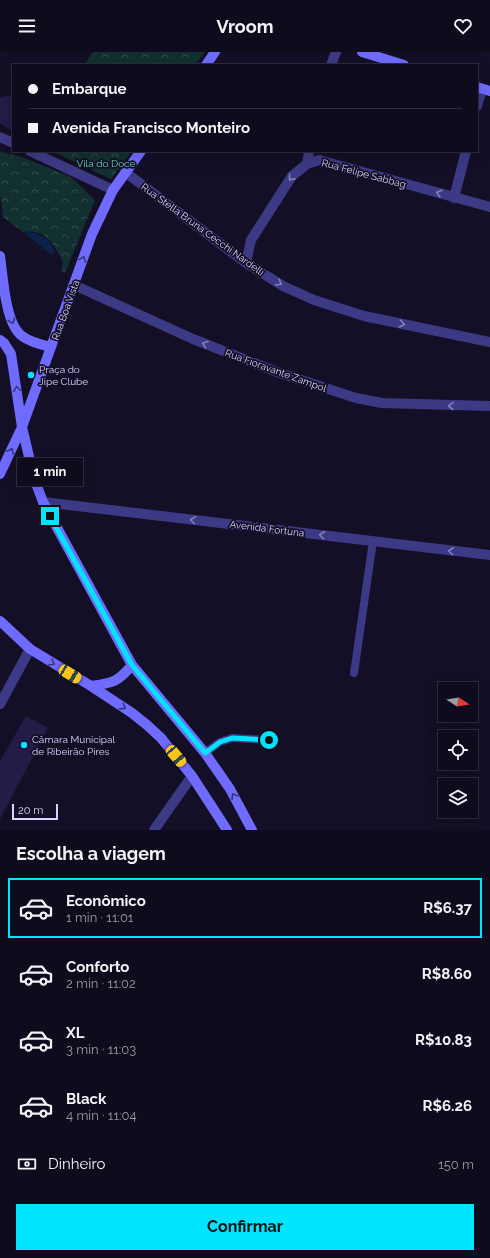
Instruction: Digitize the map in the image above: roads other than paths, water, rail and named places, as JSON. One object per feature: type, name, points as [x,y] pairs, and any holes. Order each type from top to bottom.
[{"type":"main road","points":[[207,64],[215,52]]},
{"type":"main road","points":[[362,52],[401,64]]},
{"type":"main road","name":"Rua Boa Vista","points":[[0,474],[22,427],[92,234],[113,190],[140,152]]},
{"type":"main road","points":[[0,256],[6,299],[12,323],[22,337],[51,347]]},
{"type":"main road","points":[[0,312],[6,299]]},
{"type":"main road","points":[[0,340],[8,349],[12,361],[22,427],[34,478],[43,502],[113,633],[132,665],[205,753],[230,789],[252,830]]},
{"type":"main road","points":[[0,621],[30,649],[91,686],[132,713],[147,725],[161,738],[192,776],[227,830]]},
{"type":"main road","points":[[91,686],[117,681],[132,665]]},
{"type":"street","points":[[331,64],[336,52]]},
{"type":"street","points":[[478,103],[483,89]]},
{"type":"street","points":[[0,137],[12,143]]},
{"type":"street","points":[[32,152],[113,190]]},
{"type":"street","points":[[307,164],[309,152]]},
{"type":"street","points":[[454,198],[466,152]]},
{"type":"street","name":"Rua Felipe Sabbag","points":[[246,263],[252,240],[292,176],[307,164],[319,160],[454,198],[490,206]]},
{"type":"street","name":"Rua Stella Bruna Cecchi Nardelli","points":[[125,172],[246,263],[284,286],[321,302],[364,316],[490,342]]},
{"type":"street","name":"Rua Fioravante Zampol","points":[[74,285],[193,339],[277,372],[356,398],[382,404],[490,406]]},
{"type":"street","name":"Avenida Fortuna","points":[[43,502],[490,555]]},
{"type":"street","points":[[0,704],[30,649]]},
{"type":"street","points":[[154,830],[192,776]]},
{"type":"lane","points":[[354,673],[373,541]]},
{"type":"lane","points":[[205,753],[220,742],[232,738],[269,740]]},
{"type":"water","points":[[31,232],[44,237],[51,243],[53,247],[53,256],[24,233]]},
{"type":"place","name":"Praça do Jipe Clube","points":[[31,375]]},
{"type":"place","name":"Câmara Municipal de Ribeirão Pires","points":[[24,745]]},
{"type":"park label","name":"Vila do Doce","points":[[106,163]]}]
